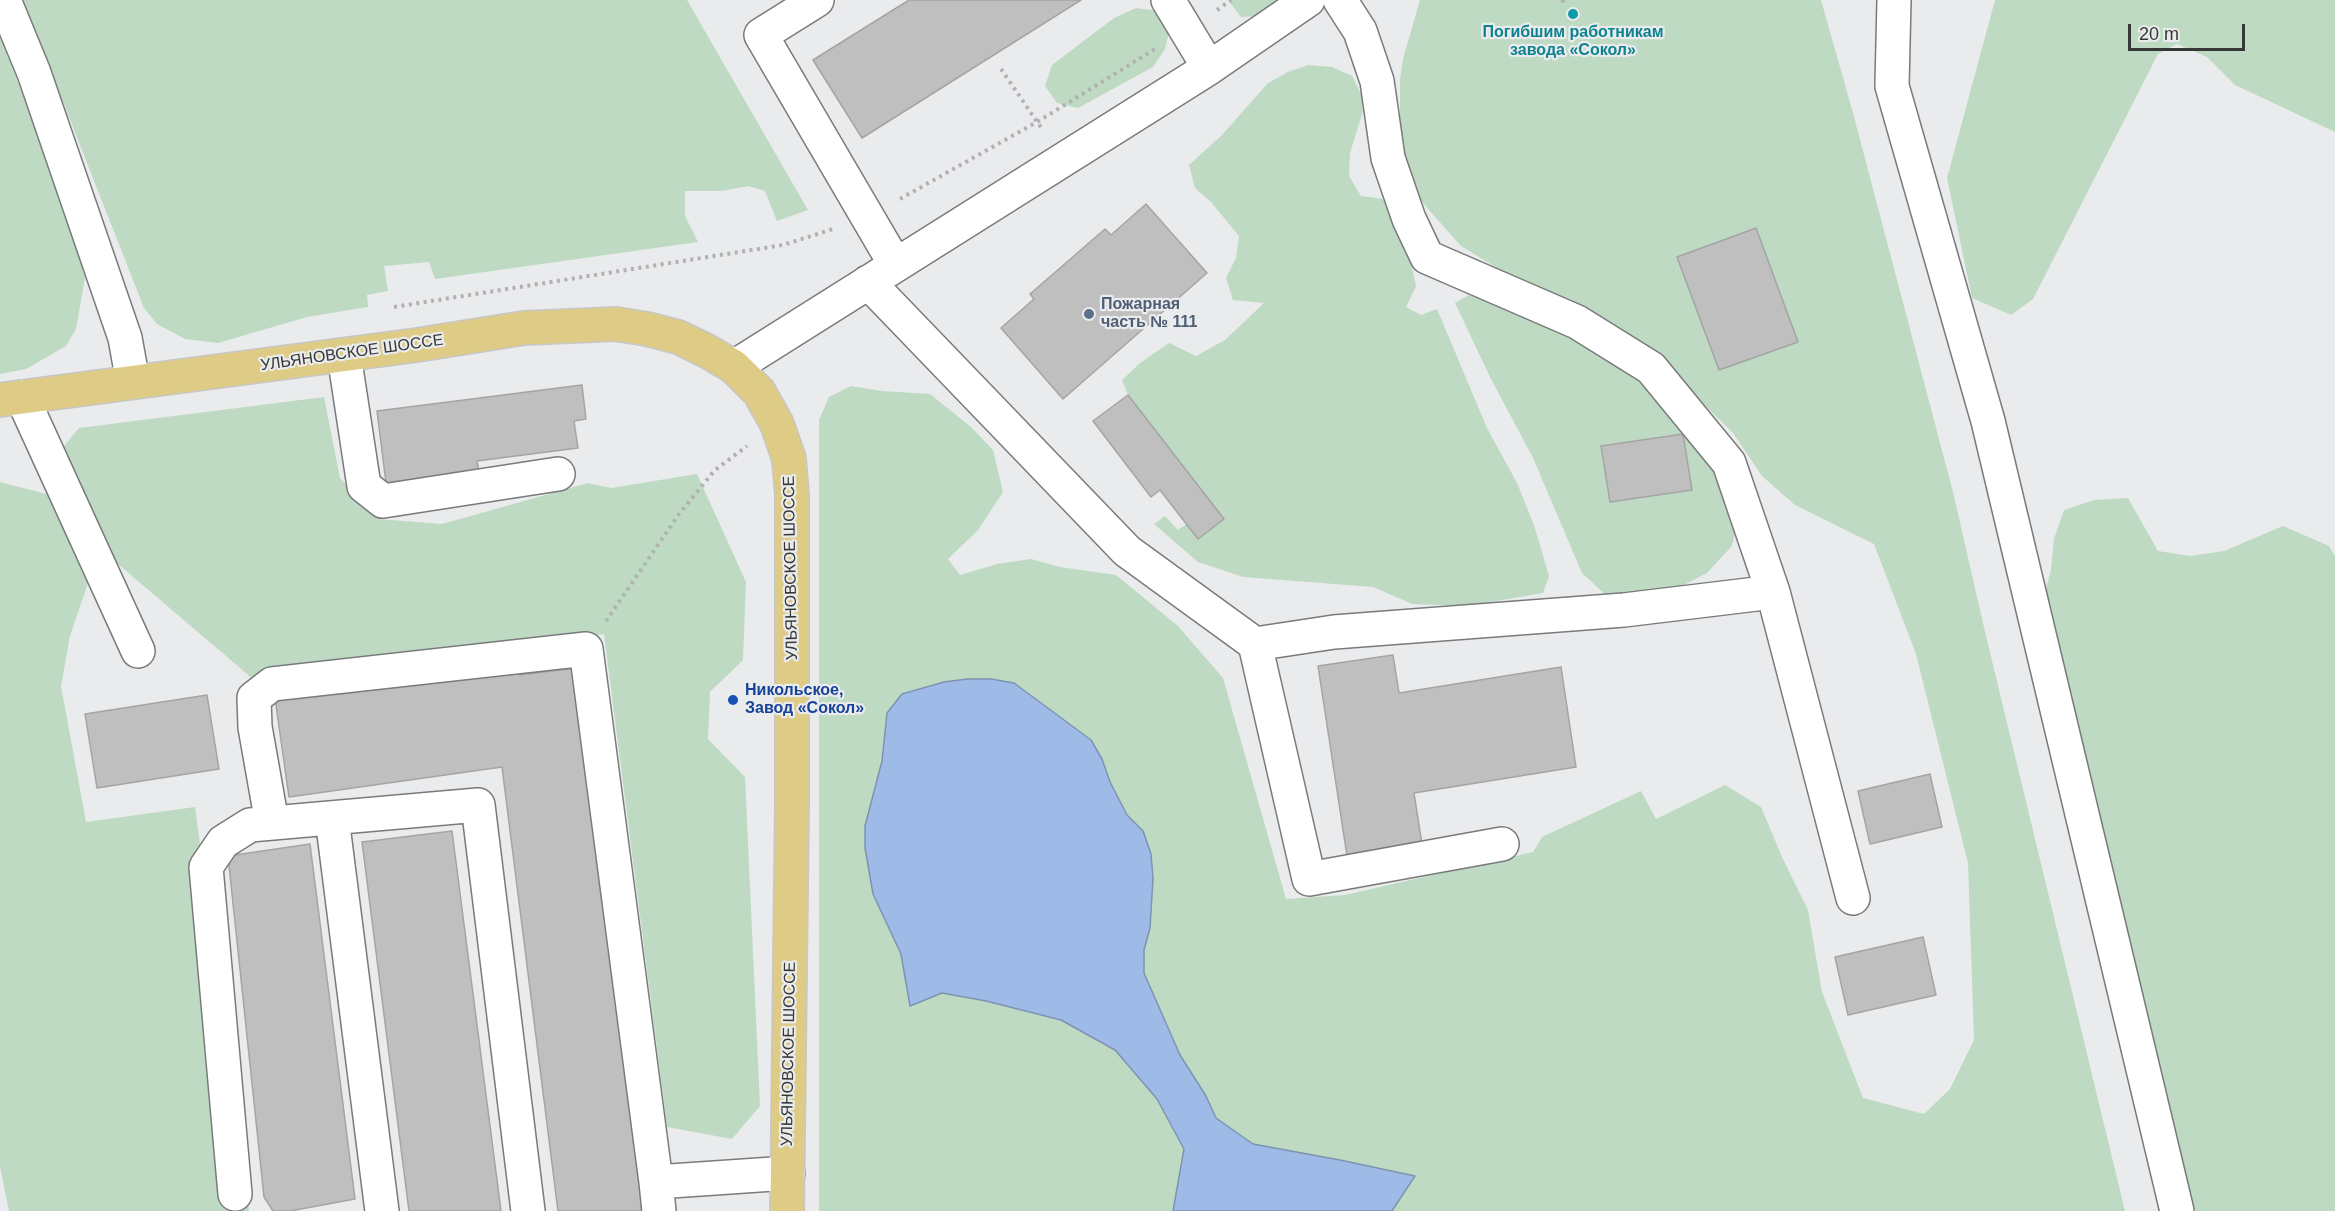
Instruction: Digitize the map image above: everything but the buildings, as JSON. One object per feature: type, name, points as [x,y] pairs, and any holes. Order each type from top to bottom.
[{"type":"main road","name":"УЛЬЯНОВСКОЕ ШОССЕ","points":[[11,398],[524,328],[616,324],[678,337],[734,367],[759,392],[777,424],[789,459],[792,495],[792,791],[787,1211]]},
{"type":"street","points":[[4,0],[34,73],[125,338],[133,382]]},
{"type":"street","points":[[817,0],[761,35],[882,273],[1127,551],[1255,644],[1309,879],[1502,844]]},
{"type":"street","points":[[1168,0],[1209,68]]},
{"type":"street","points":[[734,367],[1209,68],[1308,0]]},
{"type":"street","points":[[1340,0],[1360,31],[1377,81],[1388,158],[1408,219],[1427,257],[1577,322],[1651,368],[1729,463],[1773,592],[1853,898]]},
{"type":"street","points":[[1894,0],[1892,86],[1988,422],[2177,1211]]},
{"type":"street","points":[[344,354],[364,486],[383,501],[558,474]]},
{"type":"street","points":[[11,398],[138,651]]},
{"type":"street","points":[[1255,644],[1334,632],[1624,610],[1773,592]]},
{"type":"street","points":[[272,823],[255,727],[254,698],[272,684],[586,649],[657,1196],[788,1173]]},
{"type":"street","points":[[235,1194],[206,867],[223,842],[250,825],[478,805],[528,1211]]},
{"type":"street","points":[[333,818],[382,1211]]},
{"type":"path","points":[[1001,69],[1062,160]]},
{"type":"path","points":[[586,649],[680,514],[715,470],[777,424]]},
{"type":"green space","points":[[23,0],[687,0],[808,210],[777,221],[765,191],[748,186],[722,191],[685,191],[685,216],[698,242],[435,279],[429,262],[384,266],[388,291],[367,295],[368,307],[307,317],[218,343],[185,339],[157,324],[144,308]]},
{"type":"green space","points":[[1228,0],[1283,0],[1262,16],[1241,17]]},
{"type":"green space","points":[[1420,0],[1821,0],[1953,492],[2125,1211],[1392,1211],[1415,1176],[1253,1144],[1216,1118],[1206,1096],[1180,1055],[1144,973],[1144,950],[1150,928],[1143,831],[1127,815],[1110,782],[1102,759],[1014,683],[990,679],[967,679],[887,713],[882,761],[865,826],[873,894],[901,954],[910,1005],[942,993],[986,1001],[1061,1020],[1115,1050],[1157,1099],[1184,1149],[1173,1211],[819,1211],[819,420],[829,397],[851,386],[882,391],[930,394],[971,427],[993,450],[1003,492],[978,530],[948,559],[960,575],[997,564],[1031,559],[1060,567],[1116,575],[1178,626],[1223,678],[1286,899],[1345,895],[1533,852],[1542,837],[1641,791],[1656,819],[1725,785],[1761,807],[1808,910],[1822,992],[1863,1098],[1924,1114],[1950,1089],[1974,1040],[1968,863],[1916,654],[1874,544],[1795,505],[1762,476],[1733,433],[1641,342],[1589,312],[1525,285],[1461,246],[1429,210],[1415,193],[1407,172],[1400,128],[1400,80],[1403,59]]},
{"type":"green space","points":[[1995,0],[2335,0],[2335,132],[2235,85],[2207,57],[2177,44],[2158,54],[2033,299],[2011,315],[1972,298],[1947,178]]},
{"type":"green space","points":[[1136,8],[1158,11],[1170,28],[1165,49],[1153,67],[1078,108],[1057,103],[1045,86],[1052,65],[1114,18]]},
{"type":"green space","points":[[0,35],[87,266],[76,329],[66,346],[26,369],[0,374]]},
{"type":"green space","points":[[1308,65],[1332,67],[1352,76],[1361,94],[1363,111],[1350,153],[1349,176],[1361,196],[1384,199],[1411,264],[1416,286],[1406,307],[1421,315],[1437,309],[1487,428],[1517,483],[1534,525],[1549,576],[1543,593],[1467,606],[1412,604],[1373,587],[1243,577],[1198,562],[1154,524],[1165,516],[1178,530],[1186,524],[1198,539],[1223,519],[1128,395],[1122,380],[1140,363],[1169,343],[1196,356],[1225,340],[1264,303],[1233,300],[1226,278],[1236,258],[1239,236],[1211,202],[1195,188],[1189,165],[1222,135],[1268,83],[1288,72]]},
{"type":"green space","points":[[1469,295],[1545,321],[1655,388],[1695,434],[1739,514],[1732,546],[1707,573],[1674,590],[1607,596],[1582,573],[1533,458],[1491,379],[1455,303]]},
{"type":"green space","points":[[324,397],[340,478],[378,519],[442,524],[588,483],[611,488],[697,474],[746,582],[743,660],[710,692],[708,739],[745,777],[760,1106],[732,1139],[667,1127],[604,634],[253,679],[112,559],[64,446],[79,428]]},
{"type":"green space","points":[[0,482],[50,495],[90,577],[70,636],[61,686],[86,822],[195,807],[249,1211],[9,1211],[0,1167]]},
{"type":"green space","points":[[2128,498],[2158,551],[2190,556],[2224,551],[2283,526],[2329,546],[2335,556],[2335,1211],[2195,1211],[2043,599],[2051,570],[2054,539],[2064,510],[2094,500]]},
{"type":"water","points":[[991,679],[1014,683],[1091,740],[1127,815],[1143,831],[1151,854],[1153,878],[1150,928],[1144,950],[1144,973],[1180,1055],[1206,1096],[1216,1118],[1253,1144],[1415,1176],[1392,1211],[1173,1211],[1184,1149],[1157,1099],[1115,1050],[1061,1020],[986,1001],[942,993],[910,1006],[901,954],[873,894],[865,848],[865,826],[882,761],[887,713],[902,694],[944,682]]},
{"type":"place","name":"Погибшим работникам завода «Сокол»","points":[[1573,14]]},
{"type":"place","name":"Пожарная часть № 111","points":[[1089,314]]},
{"type":"place","name":"Никольское, Завод «Сокол»","points":[[733,700]]}]
